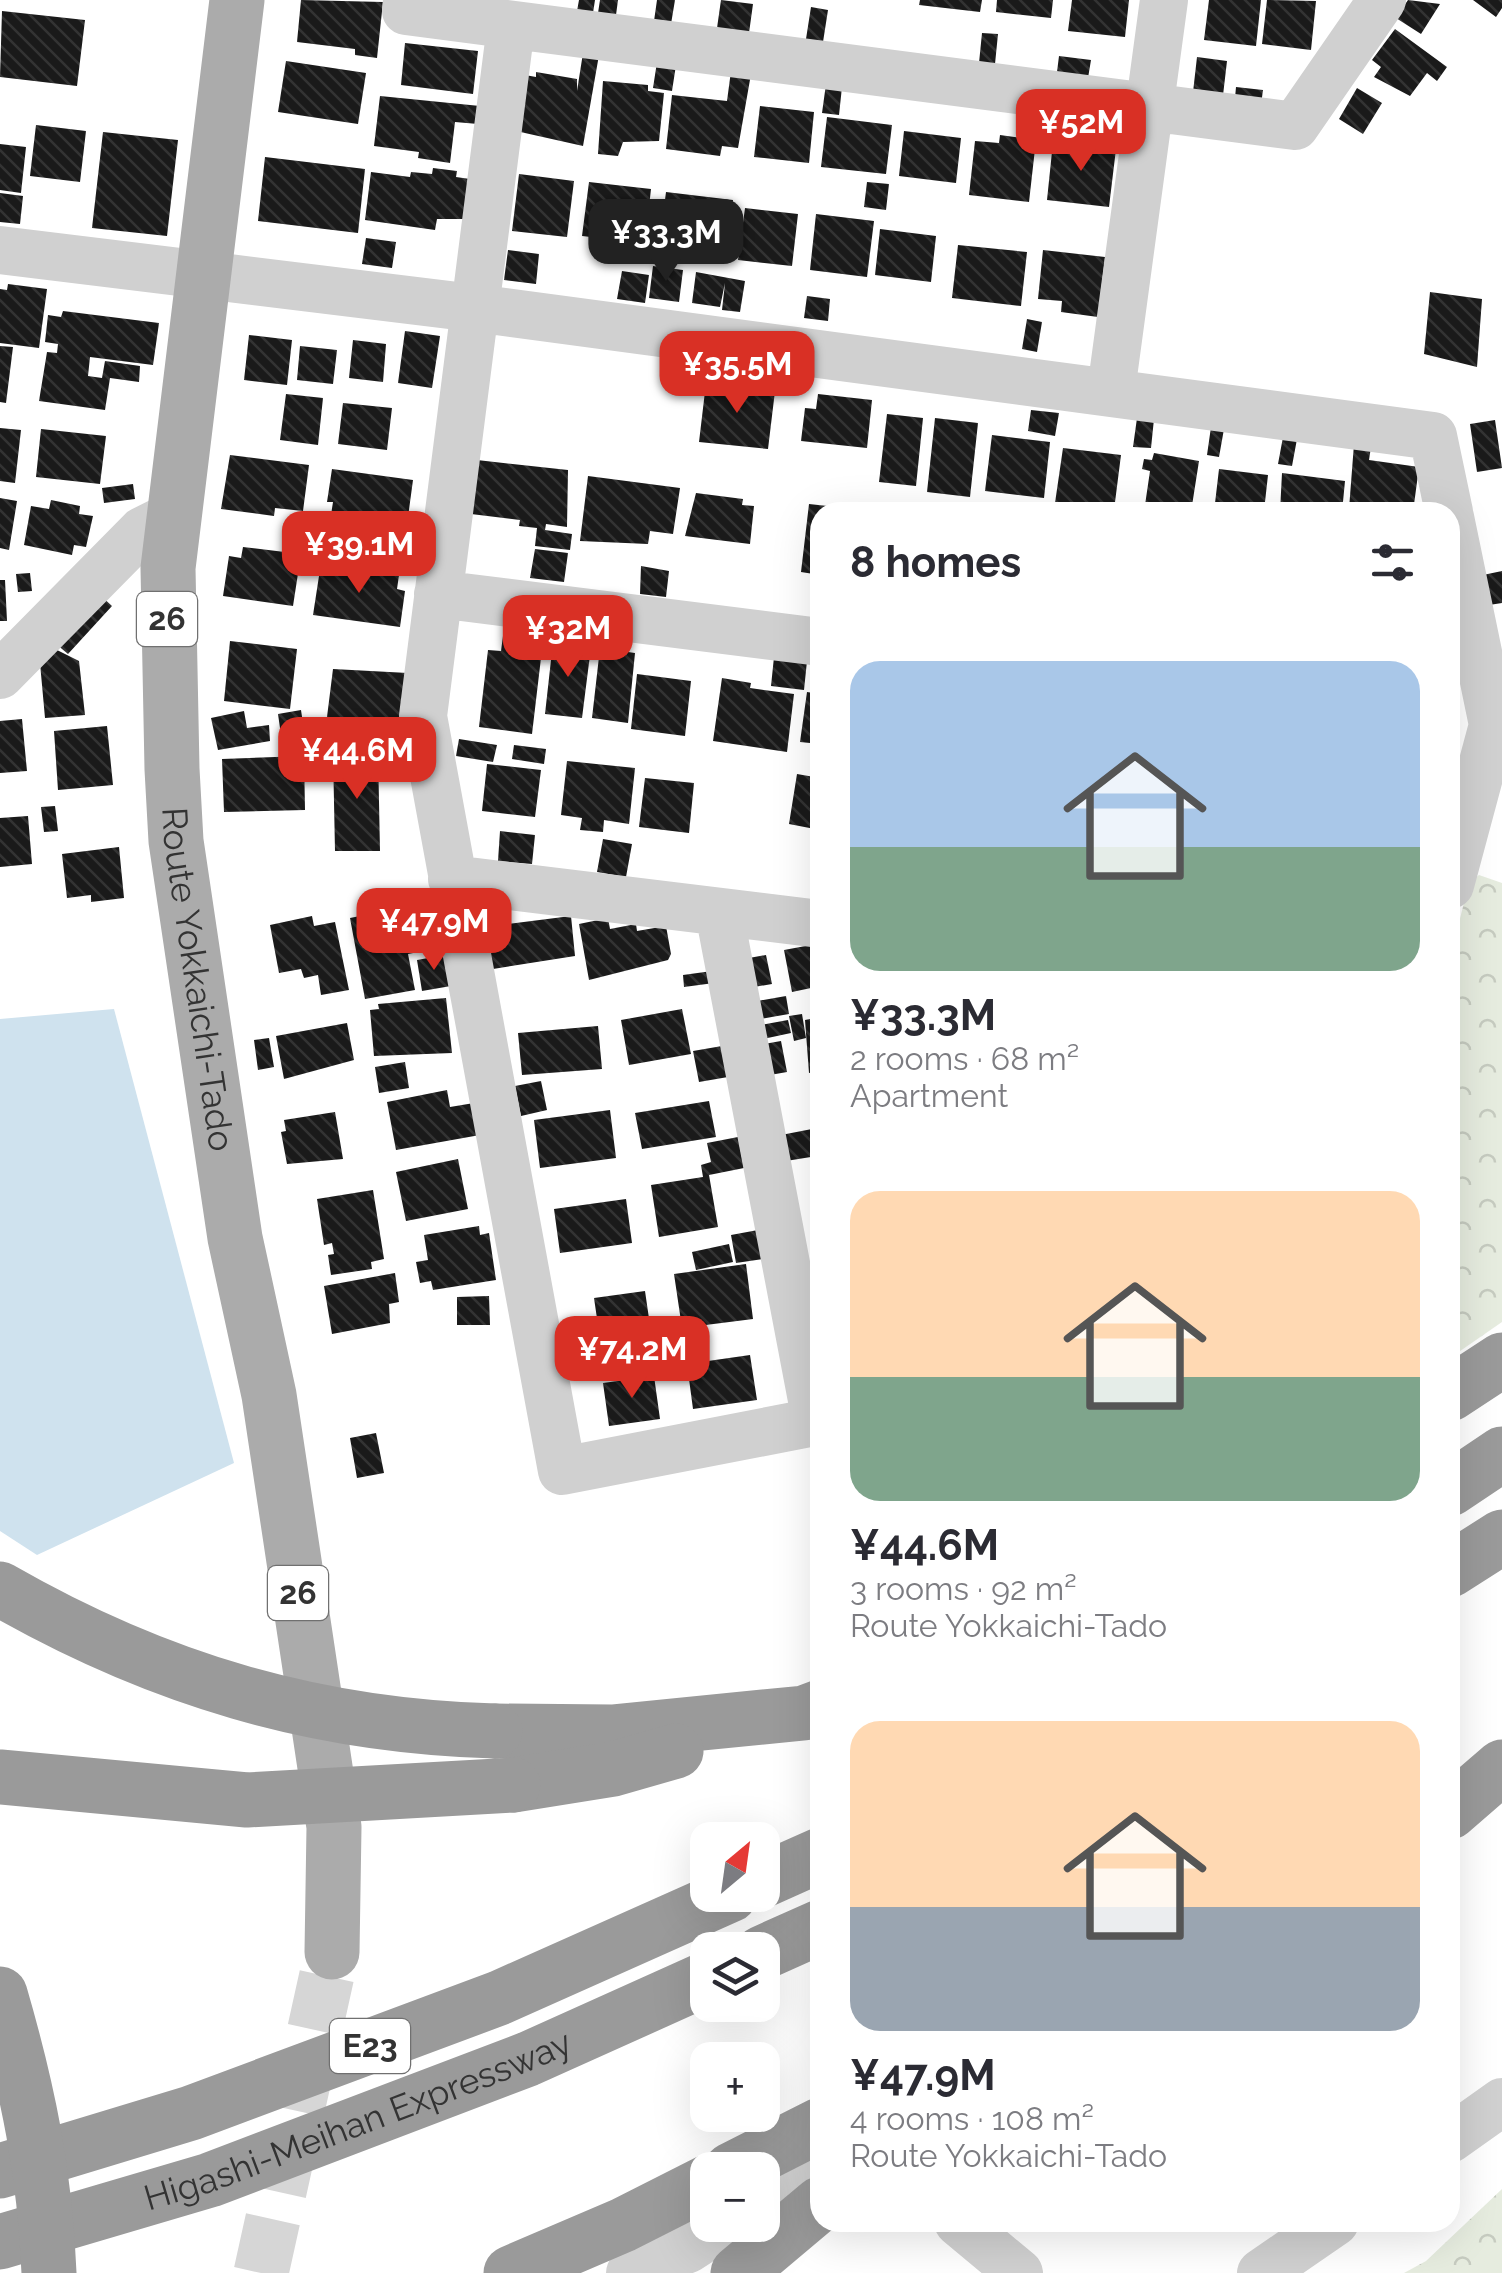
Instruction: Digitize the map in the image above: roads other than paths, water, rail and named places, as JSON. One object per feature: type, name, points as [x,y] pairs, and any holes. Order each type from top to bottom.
[{"type":"highway","points":[[1460,1387],[1502,1360]]},
{"type":"highway","points":[[1460,1482],[1502,1454]]},
{"type":"highway","points":[[1460,1564],[1502,1537]]},
{"type":"highway","points":[[0,1589],[137,1660],[234,1692],[408,1728],[612,1732],[810,1710]]},
{"type":"highway","points":[[0,1777],[247,1800],[513,1785],[612,1769],[810,1711]]},
{"type":"highway","points":[[1460,1775],[1502,1746]]},
{"type":"highway","points":[[1460,1803],[1502,1767]]},
{"type":"highway","points":[[780,1872],[810,1858]]},
{"type":"highway","name":"Higashi-Meihan Expressway","points":[[0,2171],[191,2112],[499,1998],[692,1912]]},
{"type":"highway","points":[[780,1945],[810,1931]]},
{"type":"highway","name":"Higashi-Meihan Expressway","points":[[0,2242],[210,2180],[528,2059],[690,1986]]},
{"type":"highway","points":[[0,1994],[30,2098],[45,2189],[50,2273]]},
{"type":"highway","points":[[767,2152],[810,2130]]},
{"type":"highway","points":[[511,2273],[690,2190]]},
{"type":"highway","points":[[738,2273],[810,2212]]},
{"type":"main road","name":"Route Yokkaichi-Tado","points":[[237,0],[172,516],[167,660],[176,840],[235,1238],[269,1394],[334,1827],[332,1952]]},
{"type":"street","points":[[407,0],[406,12],[1151,104],[1295,126],[1382,0]]},
{"type":"street","points":[[1111,391],[1164,0]]},
{"type":"street","points":[[511,26],[424,716],[562,1471],[810,1423]]},
{"type":"street","points":[[0,250],[474,308],[1433,436],[1447,502]]},
{"type":"street","points":[[0,675],[142,530],[172,516]]},
{"type":"street","points":[[438,594],[810,641]]},
{"type":"street","points":[[1460,609],[1472,722],[1460,811]]},
{"type":"street","points":[[452,879],[810,923]]},
{"type":"street","points":[[719,912],[810,1380]]},
{"type":"street","points":[[1460,2133],[1502,2102]]},
{"type":"street","points":[[780,2190],[810,2170]]},
{"type":"street","points":[[970,2232],[1019,2273]]},
{"type":"street","points":[[1261,2273],[1320,2232]]},
{"type":"street","points":[[630,2273],[699,2242]]},
{"type":"water","points":[[114,1009],[234,1463],[37,1555],[0,1531],[0,1019]]},
{"type":"tunnel","points":[[261,2273],[332,1952]]}]
